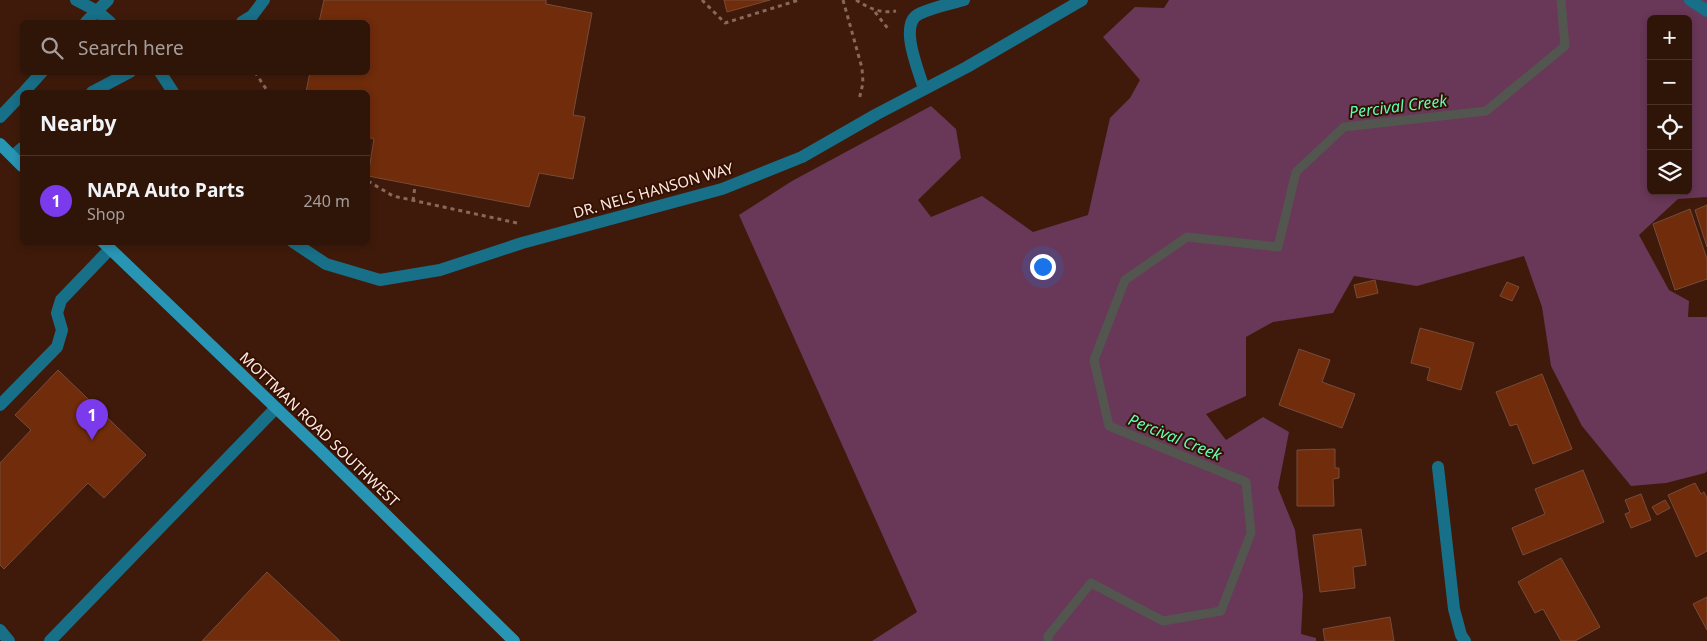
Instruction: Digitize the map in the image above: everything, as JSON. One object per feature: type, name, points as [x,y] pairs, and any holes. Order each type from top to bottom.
[{"type":"street","points":[[76,0],[97,10],[108,20]]},
{"type":"street","points":[[88,20],[108,0]]},
{"type":"street","points":[[245,20],[252,16],[264,0]]},
{"type":"street","points":[[924,89],[908,34],[910,22],[918,14],[964,0]]},
{"type":"street","name":"DR. NELS HANSON WAY","points":[[298,245],[326,264],[380,280],[440,270],[522,243],[722,189],[802,157],[877,114],[966,67],[1069,3],[1082,0]]},
{"type":"street","points":[[1690,0],[1707,11]]},
{"type":"street","points":[[26,90],[39,75]]},
{"type":"street","points":[[96,90],[124,75]]},
{"type":"street","points":[[162,75],[172,90]]},
{"type":"street","points":[[0,116],[20,96]]},
{"type":"street","points":[[0,144],[18,152]]},
{"type":"street","points":[[0,405],[57,347],[62,330],[57,313],[61,300],[106,246]]},
{"type":"street","name":"MOTTMAN ROAD SOUTHWEST","points":[[106,246],[276,408],[514,641]]},
{"type":"street","points":[[50,641],[276,408]]},
{"type":"street","points":[[1438,467],[1454,608],[1461,635],[1465,641]]},
{"type":"street","points":[[0,630],[9,641]]},
{"type":"path","points":[[702,0],[724,23],[799,0]]},
{"type":"path","points":[[843,0],[862,68],[863,83],[858,103]]},
{"type":"path","points":[[856,0],[874,10],[884,21],[892,35]]},
{"type":"path","points":[[874,10],[888,12],[901,9]]},
{"type":"path","points":[[257,75],[267,90]]},
{"type":"path","points":[[370,181],[392,196],[513,220],[520,224]]},
{"type":"path","points":[[413,201],[415,186]]},
{"type":"shaded area","points":[[1169,0],[1707,0],[1707,197],[1678,199],[1639,235],[1669,290],[1689,301],[1688,317],[1707,317],[1707,471],[1666,483],[1631,486],[1582,426],[1551,366],[1542,307],[1524,256],[1417,286],[1354,276],[1333,313],[1273,322],[1246,337],[1246,396],[1206,414],[1226,440],[1263,417],[1289,432],[1278,488],[1295,530],[1303,595],[1301,634],[1316,638],[1316,641],[872,641],[917,612],[739,215],[792,181],[931,106],[956,129],[961,158],[918,200],[931,217],[982,196],[1033,232],[1088,215],[1110,118],[1130,98],[1140,80],[1103,37],[1135,7],[1164,8]]},
{"type":"building","points":[[324,0],[546,0],[546,4],[592,13],[573,115],[585,117],[573,179],[539,173],[529,207],[370,176],[374,139],[370,138],[370,90],[306,90],[309,75],[370,75],[370,20],[319,20]]},
{"type":"building","points":[[724,0],[770,0],[727,12]]},
{"type":"building","points":[[1707,205],[1707,247],[1695,210]]},
{"type":"building","points":[[1690,209],[1707,259],[1707,279],[1675,290],[1653,224]]},
{"type":"building","points":[[1375,280],[1378,293],[1357,298],[1354,285]]},
{"type":"building","points":[[1507,282],[1519,287],[1512,301],[1500,296]]},
{"type":"building","points":[[1420,328],[1474,343],[1461,390],[1427,380],[1430,368],[1411,363]]},
{"type":"building","points":[[1299,349],[1330,360],[1322,382],[1355,394],[1342,428],[1279,405]]},
{"type":"building","points":[[58,370],[146,455],[104,498],[88,483],[4,569],[0,565],[0,463],[31,430],[15,415]]},
{"type":"building","points":[[1542,374],[1572,449],[1533,464],[1517,424],[1510,426],[1496,392]]},
{"type":"building","points":[[1335,449],[1335,468],[1339,468],[1339,478],[1333,479],[1334,506],[1297,506],[1297,450]]},
{"type":"building","points":[[1583,470],[1604,522],[1523,555],[1512,528],[1545,514],[1535,489]]},
{"type":"building","points":[[1695,483],[1701,494],[1704,492],[1707,498],[1707,551],[1696,557],[1668,495]]},
{"type":"building","points":[[1641,494],[1651,520],[1631,528],[1625,514],[1630,512],[1625,500]]},
{"type":"building","points":[[1665,500],[1670,508],[1657,515],[1652,507]]},
{"type":"building","points":[[1361,529],[1366,565],[1353,567],[1355,588],[1320,592],[1313,535]]},
{"type":"building","points":[[1561,558],[1600,627],[1575,641],[1561,641],[1543,609],[1535,613],[1518,582]]},
{"type":"building","points":[[267,572],[340,641],[202,641]]},
{"type":"building","points":[[1707,597],[1707,630],[1693,604]]},
{"type":"building","points":[[1390,617],[1394,641],[1325,641],[1323,629]]},
{"type":"waterway","name":"Percival Creek","points":[[1048,641],[1048,636],[1091,583],[1163,621],[1221,611],[1251,533],[1246,482],[1109,426],[1094,360],[1125,280],[1187,237],[1278,247],[1296,172],[1344,127],[1486,111],[1565,46],[1561,0]]},
{"type":"place","name":"NAPA Auto Parts","points":[[92,440]]}]
